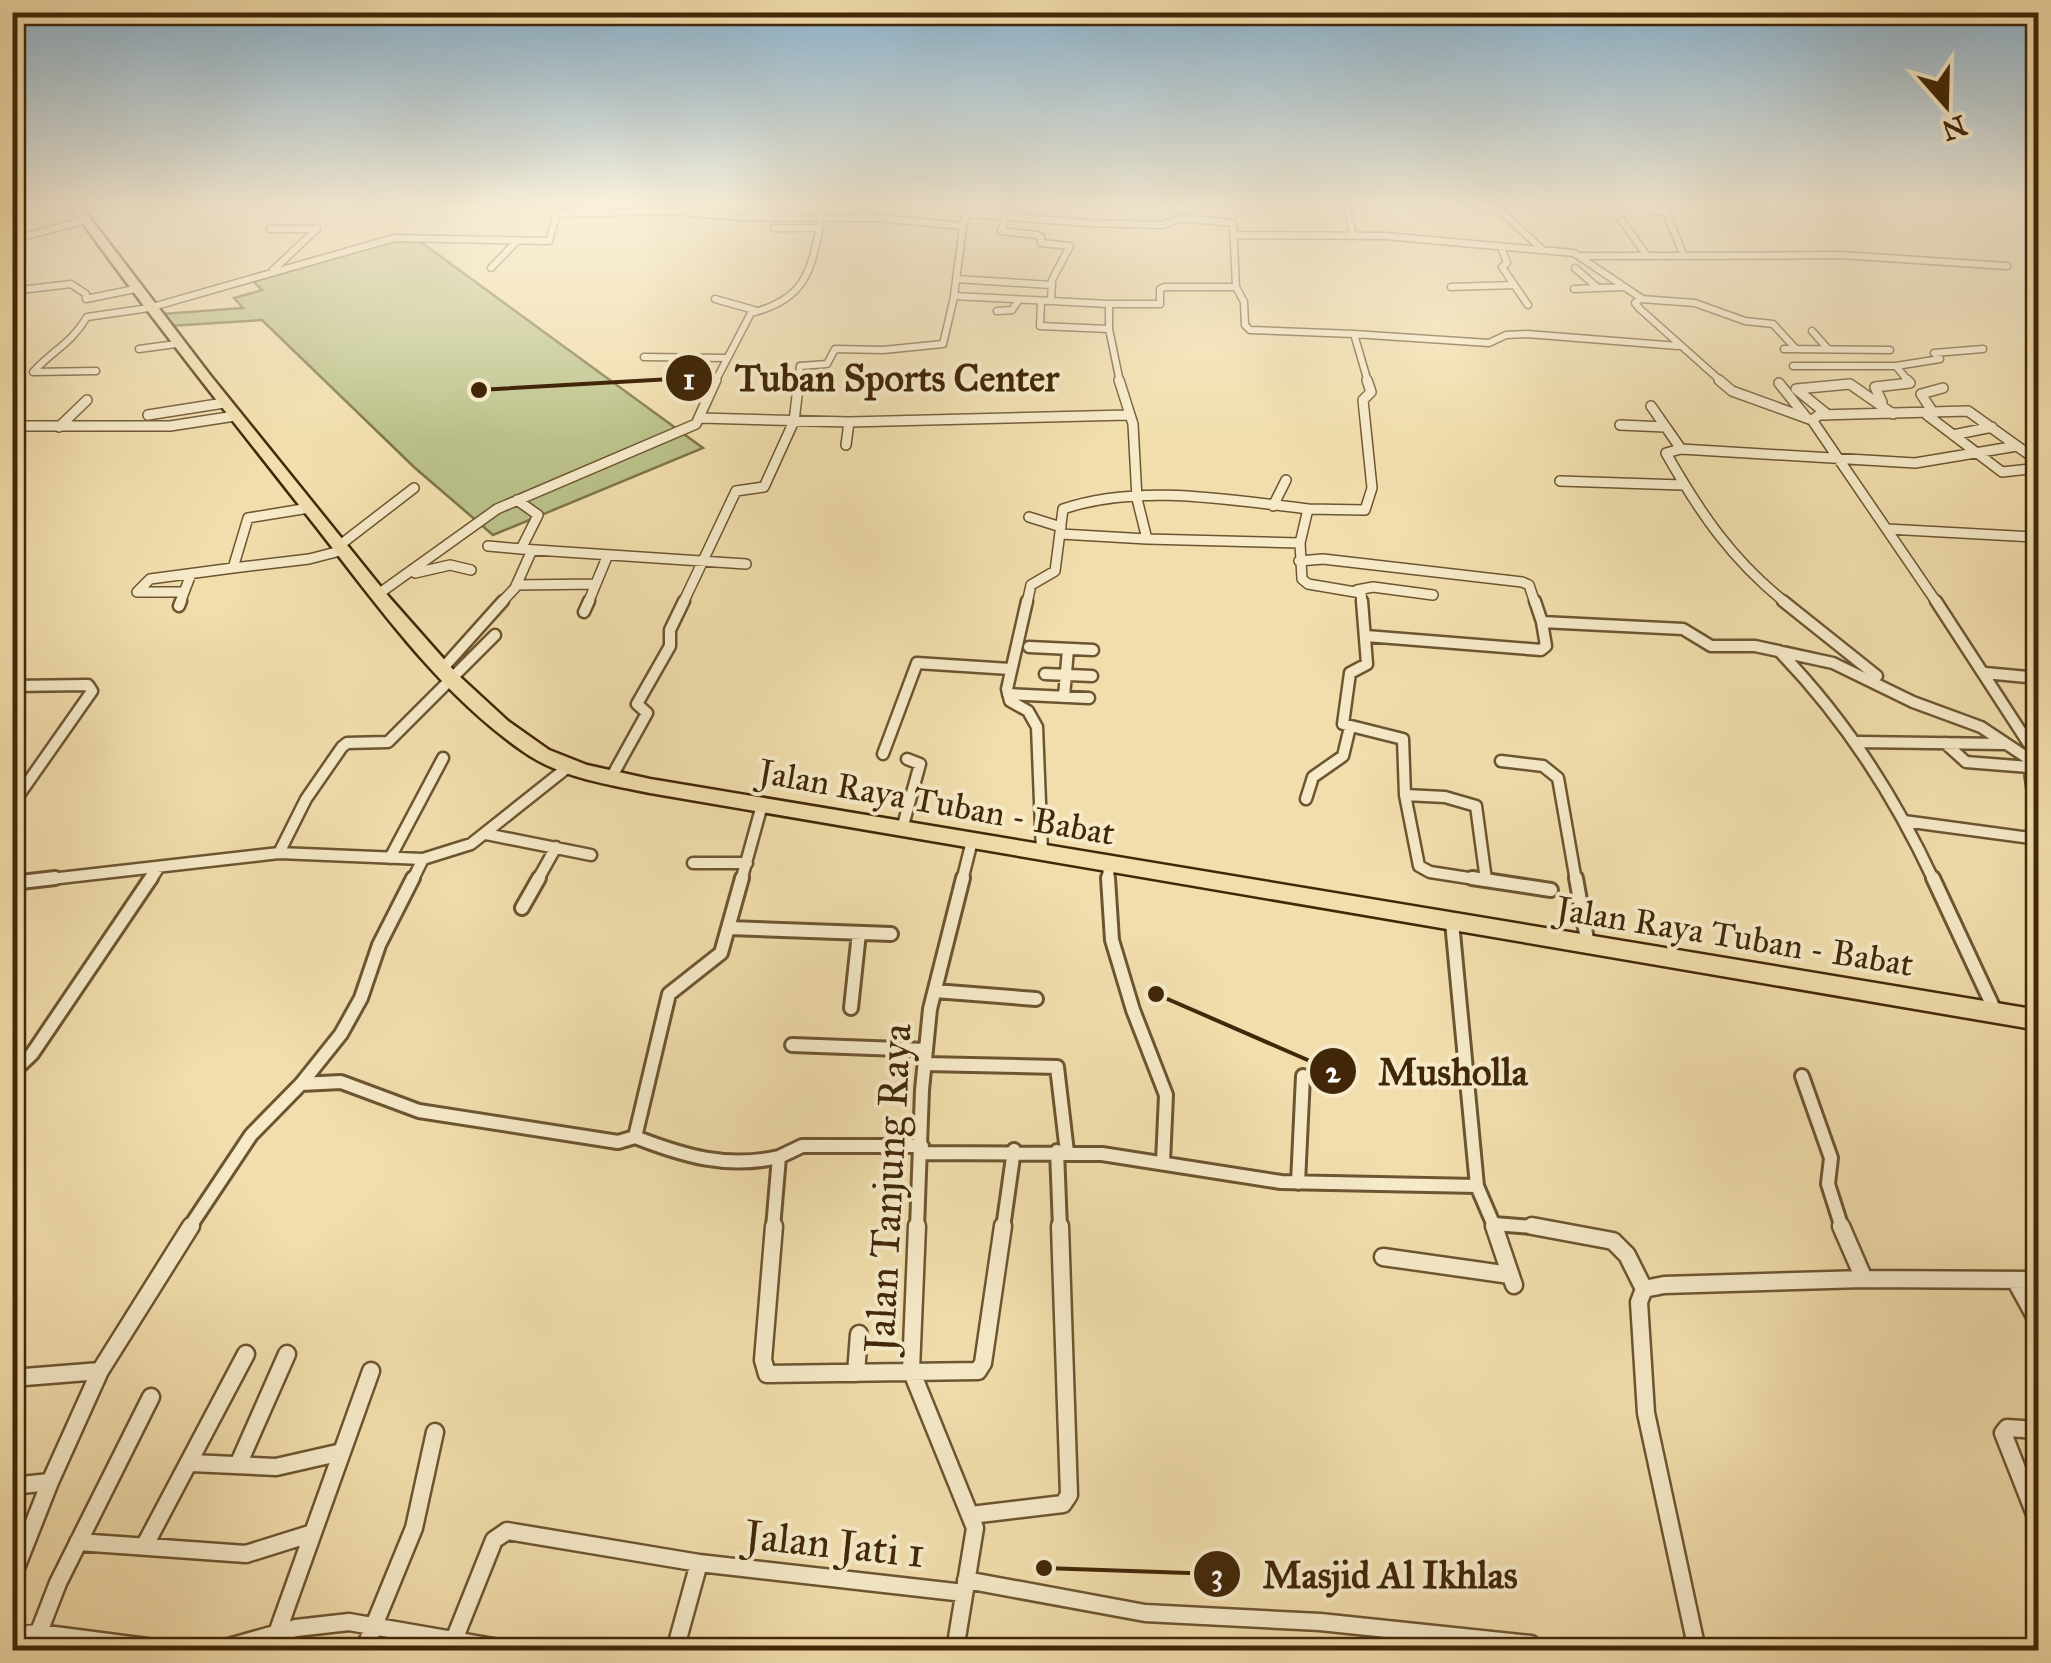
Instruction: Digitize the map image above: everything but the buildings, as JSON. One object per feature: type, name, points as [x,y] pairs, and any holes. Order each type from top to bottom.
[{"type":"highway","name":"Jalan Raya Tuban - Babat","points":[[130,283],[376,595],[447,673],[525,744],[568,766],[611,778],[762,806],[2038,1020]]},
{"type":"street","points":[[96,371],[33,372],[48,355],[71,342],[86,317],[148,308],[237,283]]},
{"type":"street","points":[[715,299],[754,310],[780,306],[800,283]]},
{"type":"street","points":[[611,778],[647,713],[637,704],[670,646],[670,630],[736,491],[764,487],[794,421],[800,366],[826,364],[835,349],[883,350],[943,344],[956,283]]},
{"type":"street","points":[[1000,300],[1005,283]]},
{"type":"street","points":[[1015,283],[1052,285],[1040,326],[1109,329]]},
{"type":"street","points":[[1236,283],[1244,302],[1244,325],[1250,330],[1489,343],[1506,335],[1527,334],[1682,346]]},
{"type":"street","points":[[1592,283],[1598,288]]},
{"type":"street","points":[[1618,283],[1642,299],[1694,303],[1745,320],[1772,324],[1796,349]]},
{"type":"street","points":[[12,291],[74,284],[88,299],[135,289]]},
{"type":"street","points":[[1450,286],[1514,285],[1528,305]]},
{"type":"street","points":[[1574,289],[1623,286]]},
{"type":"street","points":[[954,296],[1162,304],[1162,288],[1236,287]]},
{"type":"street","points":[[1642,299],[1635,304],[1732,391],[1809,418],[1968,411],[2038,462]]},
{"type":"street","points":[[997,311],[1011,310],[1018,301]]},
{"type":"street","points":[[1108,304],[1109,329],[1132,421],[1137,499],[1147,540]]},
{"type":"street","points":[[376,595],[482,517],[691,428],[700,418],[726,358],[754,310]]},
{"type":"street","points":[[1812,331],[1828,349]]},
{"type":"street","points":[[1028,710],[1014,706],[1008,694],[1010,669],[1030,588],[1055,570],[1063,509],[1074,503],[1137,499],[1364,510],[1371,494],[1362,400],[1371,392],[1354,334]]},
{"type":"street","points":[[1784,349],[1890,350],[1876,336]]},
{"type":"street","points":[[138,349],[176,344]]},
{"type":"street","points":[[1839,349],[1853,366]]},
{"type":"street","points":[[1793,366],[1896,366],[1940,359],[1934,353],[1983,349]]},
{"type":"street","points":[[644,357],[726,358]]},
{"type":"street","points":[[1809,366],[1822,385]]},
{"type":"street","points":[[1884,406],[1876,387],[1910,383],[1896,366]]},
{"type":"street","points":[[1780,384],[1842,461],[1986,672],[2019,728],[2034,763],[2038,829]]},
{"type":"street","points":[[1828,415],[1796,390],[1854,385],[1894,415]]},
{"type":"street","points":[[1943,388],[1920,394],[1931,414],[1975,453],[2002,472],[2038,462]]},
{"type":"street","points":[[59,426],[87,400]]},
{"type":"street","points":[[1651,406],[1680,449]]},
{"type":"street","points":[[148,414],[229,410]]},
{"type":"street","points":[[12,426],[170,426],[229,410]]},
{"type":"street","points":[[700,418],[849,422],[1128,415]]},
{"type":"street","points":[[846,445],[849,422]]},
{"type":"street","points":[[1620,425],[1665,427]]},
{"type":"street","points":[[1953,435],[1992,427]]},
{"type":"street","points":[[1913,702],[1845,652],[1787,600],[1752,577],[1682,485],[1666,456],[1669,451],[1680,449],[1918,463],[2016,446]]},
{"type":"street","points":[[1273,506],[1286,480]]},
{"type":"street","points":[[1560,481],[1682,485]]},
{"type":"street","points":[[184,592],[137,592],[150,579],[342,547],[414,488]]},
{"type":"street","points":[[279,853],[306,799],[342,747],[347,743],[388,742],[516,584],[538,515],[517,500]]},
{"type":"street","points":[[234,568],[248,518],[309,508]]},
{"type":"street","points":[[1308,510],[1300,543],[1306,583],[1433,596]]},
{"type":"street","points":[[1029,517],[1061,531],[1147,540],[1300,543]]},
{"type":"street","points":[[1887,529],[2035,537]]},
{"type":"street","points":[[488,546],[746,564]]},
{"type":"street","points":[[584,612],[607,557]]},
{"type":"street","points":[[1300,560],[1323,559],[1526,583],[1542,622],[1546,646],[1541,650],[1366,636]]},
{"type":"street","points":[[406,575],[443,566],[472,570]]},
{"type":"street","points":[[179,606],[191,574]]},
{"type":"street","points":[[516,584],[596,584]]},
{"type":"street","points":[[1358,590],[1366,636],[1366,667],[1350,673],[1342,721],[1350,727],[1403,739],[1405,794],[1419,866],[1430,872],[1550,890]]},
{"type":"street","points":[[1542,622],[1682,629],[1711,646],[1756,646],[1841,666],[1913,702],[1982,727],[2034,763]]},
{"type":"street","points":[[447,673],[474,659],[495,635]]},
{"type":"street","points":[[1030,647],[1093,650]]},
{"type":"street","points":[[1064,696],[1068,649]]},
{"type":"street","points":[[1778,650],[1822,690],[1859,742],[1904,821],[1996,1013]]},
{"type":"street","points":[[883,754],[918,662],[1010,669]]},
{"type":"street","points":[[1986,672],[2038,678]]},
{"type":"street","points":[[1045,674],[1092,676]]},
{"type":"street","points":[[12,686],[88,686],[92,692],[12,804]]},
{"type":"street","points":[[1008,694],[1089,698]]},
{"type":"street","points":[[1030,695],[1028,710],[1037,727],[1040,760],[1042,852]]},
{"type":"street","points":[[1306,799],[1313,777],[1344,756],[1350,727]]},
{"type":"street","points":[[2019,728],[2038,730]]},
{"type":"street","points":[[1859,742],[2004,744]]},
{"type":"street","points":[[1945,743],[1966,762],[2034,763]]},
{"type":"street","points":[[390,858],[443,758]]},
{"type":"street","points":[[902,829],[920,764],[907,759]]},
{"type":"street","points":[[1501,762],[1542,766],[1558,778],[1588,946]]},
{"type":"street","points":[[12,883],[279,853],[423,859],[461,848],[486,834],[568,766]]},
{"type":"street","points":[[1405,794],[1476,806],[1486,880]]},
{"type":"street","points":[[635,1137],[669,994],[688,974],[718,959],[762,806]]},
{"type":"street","points":[[1904,821],[2038,839]]},
{"type":"street","points":[[486,834],[590,855]]},
{"type":"street","name":"Jalan Tanjung Raya","points":[[955,1650],[975,1528],[911,1370],[926,1057],[935,991],[972,841]]},
{"type":"street","points":[[522,908],[556,847]]},
{"type":"street","points":[[12,1578],[100,1371],[138,1304],[241,1150],[262,1122],[302,1084],[350,1020],[380,945],[423,859]]},
{"type":"street","points":[[693,864],[747,862]]},
{"type":"street","points":[[1109,864],[1106,901],[1112,940],[1166,1095],[1163,1162]]},
{"type":"street","points":[[12,1073],[32,1054],[159,867]]},
{"type":"street","points":[[1383,1258],[1512,1280],[1477,1186],[1452,922]]},
{"type":"street","points":[[729,928],[891,934]]},
{"type":"street","points":[[852,1008],[859,933]]},
{"type":"street","points":[[935,991],[1036,999]]},
{"type":"street","points":[[792,1045],[1057,1067],[1062,1077],[1068,1500],[971,1515]]},
{"type":"street","points":[[1298,1182],[1304,1076]]},
{"type":"street","points":[[1802,1076],[1831,1158],[1825,1176],[1864,1278]]},
{"type":"street","points":[[302,1084],[341,1082],[370,1090],[397,1104],[465,1119],[618,1142],[635,1137],[706,1164],[729,1166],[779,1157],[802,1146],[1062,1151],[1298,1182],[1477,1186]]},
{"type":"street","points":[[779,1157],[763,1368],[767,1374],[911,1370],[973,1374],[983,1364],[1014,1150]]},
{"type":"street","points":[[1494,1224],[1527,1224],[1613,1241],[1627,1255],[1644,1289],[1639,1302],[1646,1413],[1697,1650]]},
{"type":"street","points":[[1644,1289],[1664,1284],[1864,1278],[2038,1280]]},
{"type":"street","points":[[2015,1280],[2038,1322]]},
{"type":"street","points":[[856,1372],[858,1334]]},
{"type":"street","points":[[145,1544],[246,1354]]},
{"type":"street","points":[[238,1465],[288,1354]]},
{"type":"street","points":[[12,1378],[100,1371]]},
{"type":"street","points":[[274,1642],[371,1371]]},
{"type":"street","points":[[36,1642],[78,1542],[150,1396]]},
{"type":"street","points":[[2038,1430],[2003,1431],[2033,1499],[2038,1522]]},
{"type":"street","points":[[364,1650],[414,1528],[435,1432]]},
{"type":"street","points":[[191,1463],[294,1464],[342,1452]]},
{"type":"street","points":[[12,1486],[50,1482]]},
{"type":"street","name":"Jalan Jati 1","points":[[454,1640],[494,1540],[507,1531],[699,1563],[965,1587],[1144,1613],[1320,1622],[1531,1644]]},
{"type":"street","points":[[78,1542],[246,1554],[313,1533]]},
{"type":"street","points":[[675,1650],[699,1563]]},
{"type":"street","points":[[218,1650],[274,1642],[318,1623],[375,1623],[511,1650]]},
{"type":"street","points":[[12,1635],[36,1642],[170,1650]]},
{"type":"green space","points":[[255,283],[476,283],[703,448],[493,535],[415,468],[262,320],[169,326],[161,314],[243,308],[234,298],[262,290]]},
{"type":"place","name":"Tuban Sports Center","points":[[479,390]]},
{"type":"place","name":"Musholla","points":[[1156,994]]},
{"type":"place","name":"Masjid Al Ikhlas","points":[[1044,1568]]}]
